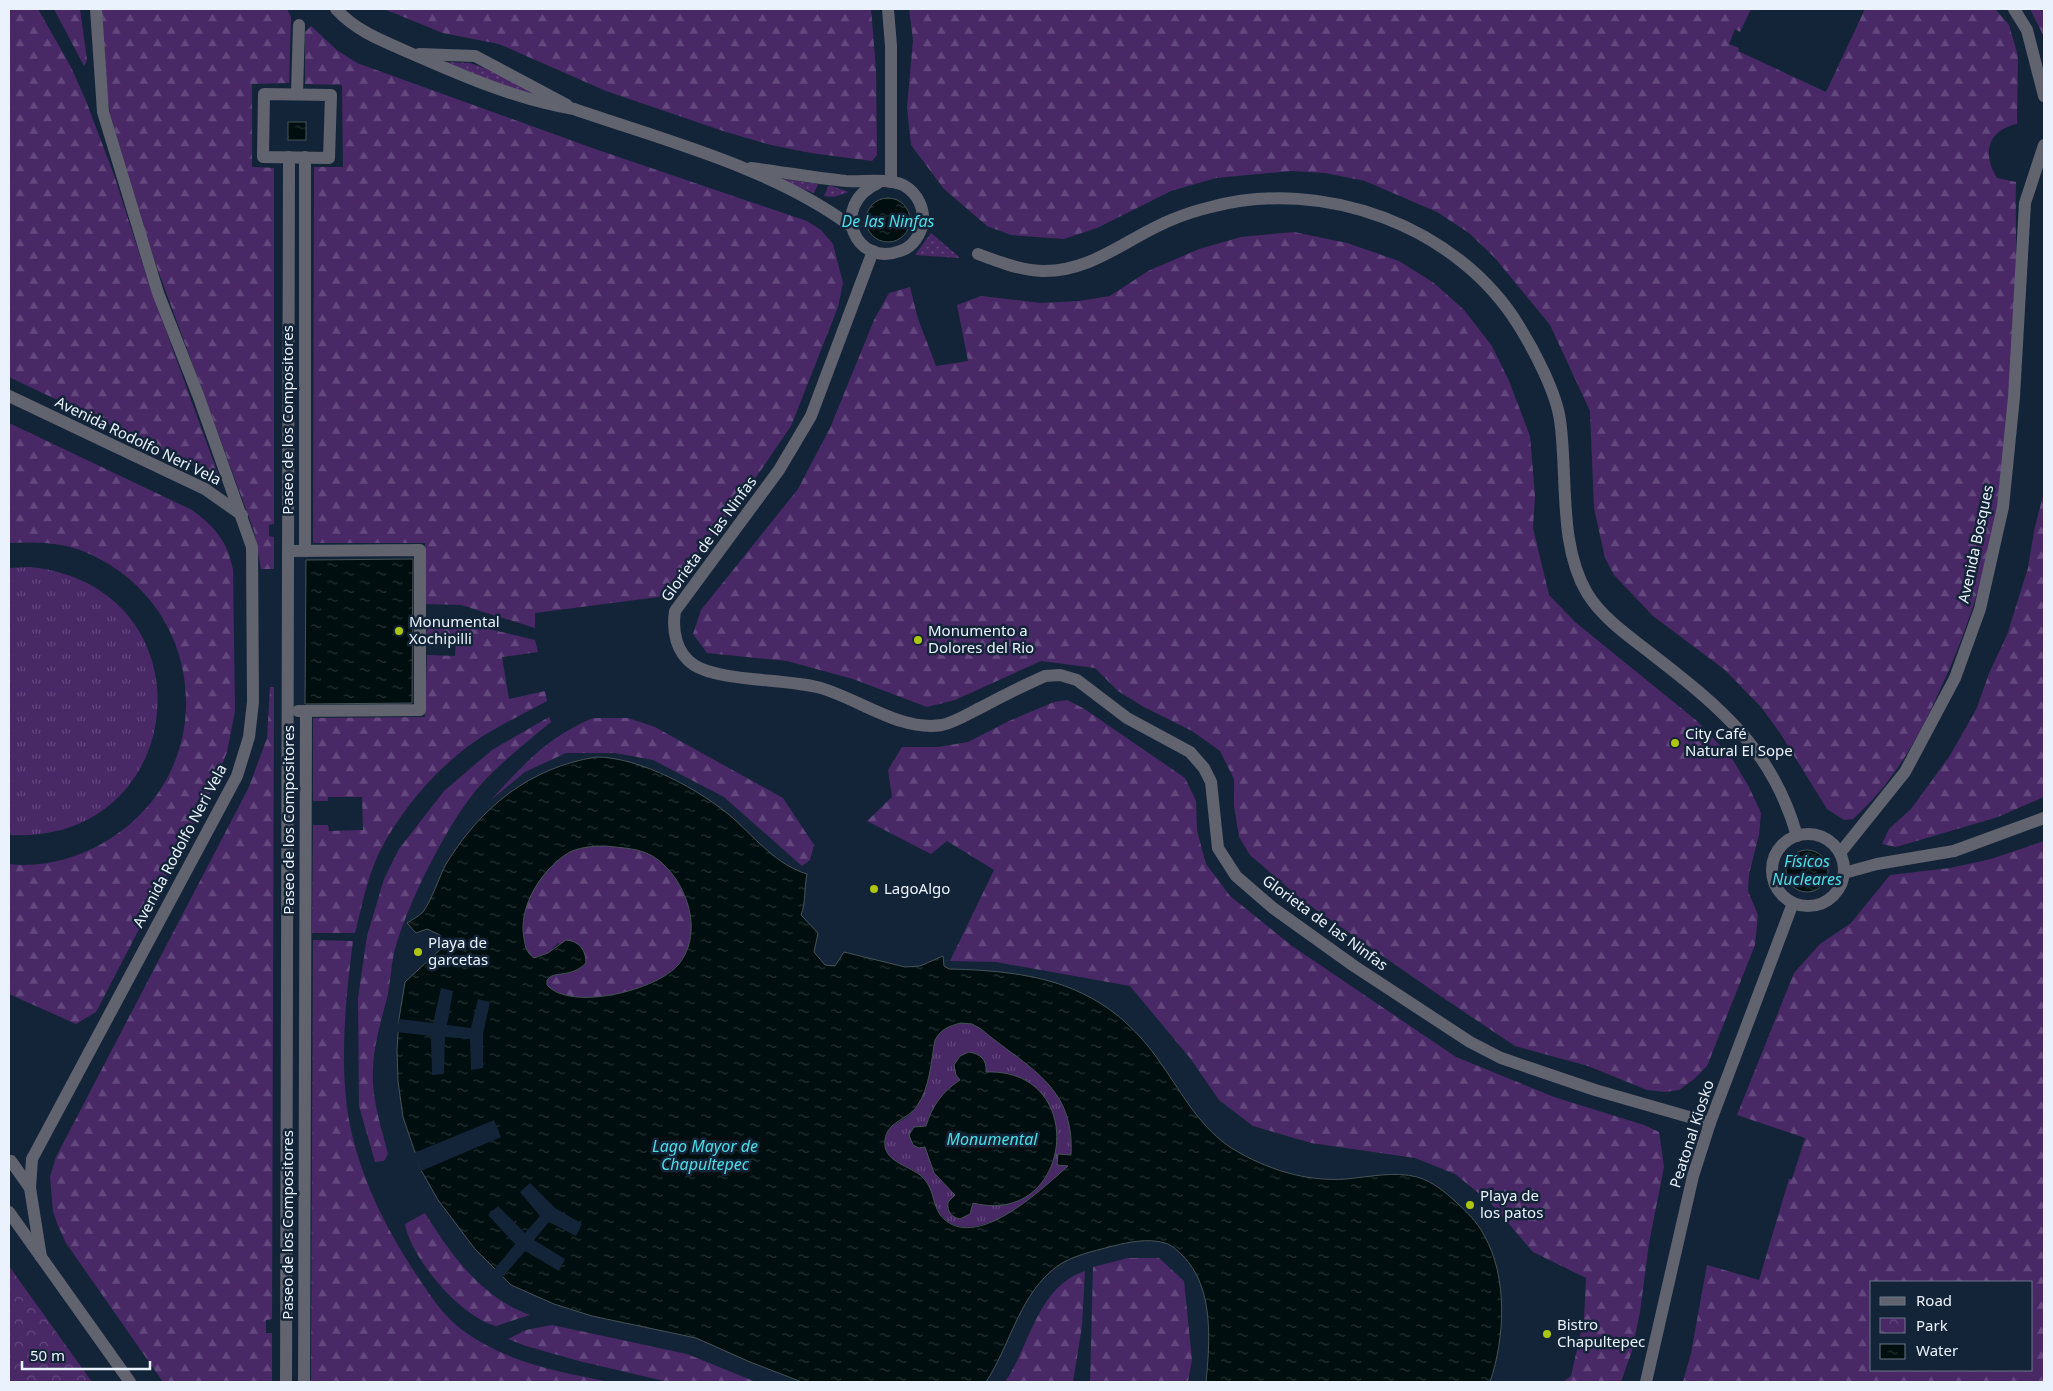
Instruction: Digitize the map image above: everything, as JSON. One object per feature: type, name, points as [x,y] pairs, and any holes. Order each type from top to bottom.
[{"type":"street","points":[[96,9],[103,112],[158,293],[242,515]]},
{"type":"street","points":[[336,9],[366,34],[469,78],[549,105],[574,109]]},
{"type":"street","points":[[884,182],[891,46],[888,9]]},
{"type":"street","points":[[2014,9],[2027,30],[2044,96]]},
{"type":"street","points":[[297,94],[299,25]]},
{"type":"street","points":[[412,54],[474,56],[574,109],[738,166],[822,207],[852,228],[860,242],[873,251],[890,254],[902,251],[911,245],[922,226],[921,204],[913,192],[903,185],[884,182],[844,181],[738,166]]},
{"type":"street","points":[[264,94],[297,94],[330,95],[329,158],[263,157],[264,94]]},
{"type":"street","name":"Avenida Bosques","points":[[1840,853],[1904,772],[1956,678],[1980,609],[2003,507],[2014,398],[2025,203],[2044,145]]},
{"type":"street","name":"Paseo de los Compositores","points":[[286,1382],[289,157]]},
{"type":"street","name":"Paseo de los Compositores","points":[[304,1382],[306,711],[420,710],[420,550],[305,551],[305,158]]},
{"type":"street","points":[[852,228],[852,208],[858,197],[866,188],[884,182]]},
{"type":"street","points":[[978,254],[1008,265],[1040,271],[1062,270],[1104,257],[1169,221],[1212,206],[1250,200],[1304,198],[1360,210],[1406,227],[1444,248],[1482,279],[1518,323],[1539,362],[1560,417],[1572,560],[1588,595],[1618,628],[1710,700],[1744,734],[1768,769],[1788,806],[1797,836]]},
{"type":"street","name":"Glorieta de las Ninfas","points":[[873,251],[811,416],[779,470],[675,611],[674,630],[681,652],[694,665],[720,675],[774,679],[819,687],[900,720],[925,726],[944,724],[1045,676],[1060,675],[1077,680],[1127,718],[1190,752],[1204,768],[1211,782],[1218,848],[1236,876],[1273,908],[1354,966],[1470,1042],[1500,1058],[1595,1090],[1710,1122]]},
{"type":"street","name":"Avenida Rodolfo Neri Vela","points":[[9,396],[206,489],[242,515],[252,547],[253,562],[253,702],[244,756],[227,797],[32,1159],[30,1188],[41,1257]]},
{"type":"street","points":[[288,550],[305,551]]},
{"type":"street","points":[[288,711],[306,711]]},
{"type":"street","points":[[1844,873],[1877,864],[1954,851],[2042,819]]},
{"type":"street","points":[[1813,835],[1824,838],[1840,853],[1844,873],[1838,889],[1826,901],[1815,906],[1793,903],[1783,896],[1775,886],[1772,875],[1773,862],[1777,851],[1786,842],[1797,836],[1813,835]]},
{"type":"street","name":"Peatonal Kiosko","points":[[1646,1382],[1693,1176],[1710,1122],[1793,903]]},
{"type":"street","points":[[10,1160],[32,1159]]},
{"type":"street","points":[[10,1160],[30,1188]]},
{"type":"street","points":[[9,1212],[130,1382]]},
{"type":"green space","points":[[9,9],[38,9],[71,67],[114,175],[149,284],[219,477],[9,377]]},
{"type":"green space","points":[[54,9],[80,9],[87,60],[84,66]]},
{"type":"green space","points":[[100,9],[287,9],[291,17],[289,83],[252,84],[252,167],[274,168],[274,524],[269,525],[269,536],[274,537],[274,569],[261,569],[254,531],[141,224],[110,115],[104,68]]},
{"type":"green space","points":[[384,9],[871,9],[876,69],[877,155],[872,161],[811,153],[771,145],[726,132],[606,91],[499,44],[443,33]]},
{"type":"green space","points":[[909,9],[1751,9],[1740,32],[1735,29],[1729,44],[1739,48],[1738,51],[1826,92],[1865,9],[1995,9],[2009,25],[2018,56],[2017,124],[2007,127],[1994,137],[1990,144],[1989,152],[1992,169],[1997,178],[2016,182],[2014,336],[2008,427],[2001,487],[1986,562],[1957,650],[1922,727],[1892,776],[1853,819],[1844,820],[1827,809],[1780,733],[1761,707],[1725,670],[1653,616],[1614,575],[1605,558],[1594,508],[1590,411],[1550,325],[1495,258],[1469,233],[1437,212],[1365,181],[1325,173],[1292,171],[1216,178],[1171,191],[1097,228],[1064,239],[1011,235],[987,226],[944,189],[911,145],[907,108],[913,40]]},
{"type":"green space","points":[[2030,9],[2044,9],[2044,37]]},
{"type":"green space","points":[[311,26],[338,51],[357,63],[598,150],[807,221],[821,230],[833,244],[843,283],[838,307],[791,426],[752,483],[666,596],[535,613],[535,628],[461,605],[426,604],[425,543],[313,543],[314,167],[343,167],[342,85],[305,84],[305,32]]},
{"type":"green space","points":[[446,62],[470,63],[484,68],[551,98],[552,102],[445,65]]},
{"type":"green space","points":[[784,179],[818,184],[814,193],[784,182]]},
{"type":"green space","points":[[829,185],[849,192],[834,197],[824,196]]},
{"type":"green space","points":[[1294,232],[1347,243],[1399,261],[1434,283],[1464,310],[1492,346],[1509,381],[1530,436],[1535,496],[1533,528],[1549,595],[1575,622],[1697,721],[1731,757],[1749,787],[1761,813],[1759,835],[1749,874],[1748,891],[1758,915],[1755,945],[1707,1066],[1679,1090],[1665,1092],[1647,1090],[1588,1066],[1515,1046],[1302,900],[1250,855],[1239,837],[1234,806],[1234,779],[1220,751],[1192,731],[1144,707],[1118,691],[1095,668],[1041,661],[955,700],[927,707],[853,679],[787,661],[707,653],[693,634],[701,610],[798,489],[830,428],[874,320],[889,293],[910,287],[918,319],[936,366],[968,361],[957,305],[981,296],[1041,303],[1079,301],[1110,296],[1148,271],[1199,249],[1241,237]]},
{"type":"green space","points":[[931,233],[958,256],[959,258],[915,255]]},
{"type":"green space","points":[[9,423],[192,510],[214,529],[224,543],[233,570],[235,711],[227,752],[213,787],[96,1012],[76,1024],[9,994],[9,864],[33,865],[58,861],[81,854],[103,843],[142,813],[169,775],[183,733],[186,689],[176,646],[155,607],[123,574],[71,547],[44,543],[9,543]]},
{"type":"green space","points":[[2044,492],[2044,797],[1998,817],[1896,847],[1882,844],[1889,829],[1911,809],[1949,757],[1976,710],[1990,671],[2007,635],[2028,568],[2034,531]]},
{"type":"green space","points":[[30,567],[89,584],[130,618],[152,663],[157,712],[145,760],[115,800],[70,827],[9,835],[9,568]]},
{"type":"green space","points":[[426,619],[456,621],[535,640],[538,652],[502,657],[509,699],[545,691],[547,701],[500,726],[465,748],[433,777],[412,801],[394,826],[379,853],[365,892],[355,933],[312,933],[313,825],[328,825],[329,831],[363,830],[362,797],[328,797],[328,801],[313,801],[313,718],[425,717],[427,655],[455,656],[456,639],[427,639]]},
{"type":"green space","points":[[270,687],[274,687],[272,1319],[266,1320],[266,1333],[272,1333],[272,1382],[163,1382],[66,1243],[53,1211],[50,1177],[56,1157],[249,787],[267,738]]},
{"type":"green space","points":[[1067,700],[1083,708],[1185,778],[1196,801],[1197,831],[1206,864],[1230,896],[1292,946],[1456,1057],[1554,1097],[1644,1125],[1659,1132],[1664,1167],[1649,1243],[1640,1312],[1632,1351],[1621,1382],[1563,1382],[1571,1376],[1584,1319],[1586,1278],[1533,1252],[1491,1203],[1455,1174],[1415,1158],[1311,1143],[1253,1126],[1219,1100],[1190,1058],[1130,986],[996,962],[950,961],[994,870],[947,841],[931,854],[867,821],[892,797],[888,770],[902,747],[938,747],[968,742],[1009,721],[1054,702]]},
{"type":"green space","points":[[549,717],[551,722],[499,766],[470,798],[444,837],[411,904],[394,951],[388,992],[375,1050],[373,1079],[375,1101],[388,1154],[384,1161],[375,1162],[359,1106],[358,998],[367,936],[384,879],[399,849],[444,791],[492,750]]},
{"type":"green space","points":[[593,718],[628,718],[655,727],[783,798],[814,845],[810,860],[802,866],[724,797],[653,760],[615,753],[566,753],[525,772],[491,800],[526,763],[549,743]]},
{"type":"green space","points":[[2044,841],[2044,1382],[1683,1382],[1691,1353],[1707,1265],[1759,1280],[1789,1179],[1792,1179],[1805,1138],[1737,1115],[1794,973],[1820,944],[1851,923],[1890,875],[1950,868],[1991,859]]},
{"type":"green space","points":[[606,846],[631,849],[649,854],[665,866],[675,878],[683,891],[691,921],[691,936],[687,951],[679,964],[668,973],[653,982],[634,989],[594,997],[575,997],[559,993],[547,985],[547,980],[554,975],[574,971],[586,963],[558,943],[548,953],[534,958],[529,954],[525,941],[524,927],[529,899],[544,874],[565,855],[580,849]]},
{"type":"green space","points":[[313,940],[353,941],[346,1003],[344,1045],[345,1087],[351,1129],[370,1190],[379,1209],[399,1247],[434,1301],[465,1332],[499,1351],[535,1365],[610,1382],[311,1382]]},
{"type":"green space","name":"Monumental","points":[[961,1023],[972,1024],[981,1029],[1045,1080],[1057,1095],[1065,1111],[1070,1131],[1071,1155],[1058,1154],[1069,1166],[1029,1201],[1005,1216],[991,1222],[965,1227],[953,1224],[943,1217],[936,1207],[931,1190],[925,1180],[892,1158],[885,1148],[887,1132],[909,1115],[922,1095],[929,1077],[937,1036],[946,1028]]},
{"type":"green space","points":[[425,1213],[469,1273],[497,1298],[530,1315],[496,1326],[468,1312],[454,1299],[427,1270],[409,1238],[405,1224]]},
{"type":"green space","points":[[1128,1258],[1159,1258],[1184,1281],[1192,1360],[1188,1382],[1090,1382],[1093,1267]]},
{"type":"green space","points":[[9,1266],[92,1382],[9,1382]]},
{"type":"green space","points":[[1085,1271],[1082,1326],[1073,1382],[1005,1382],[1045,1303],[1069,1279]]},
{"type":"green space","points":[[552,1325],[687,1354],[756,1382],[668,1382],[579,1361],[508,1339],[526,1330]]},
{"type":"water","points":[[288,122],[306,122],[306,140],[288,140]]},
{"type":"water","name":"De las Ninfas","points":[[888,198],[900,202],[906,208],[910,220],[906,232],[900,238],[888,242],[876,238],[870,232],[866,220],[870,208],[876,202]]},
{"type":"water","points":[[413,559],[412,703],[305,704],[306,560]]},
{"type":"water","name":"Lago Mayor de Chapultepec","points":[[596,757],[613,758],[669,777],[705,797],[734,819],[777,858],[796,870],[807,874],[804,906],[801,915],[818,933],[814,952],[825,965],[835,966],[844,952],[905,967],[920,966],[943,956],[944,966],[949,969],[982,970],[1013,974],[1042,979],[1069,988],[1095,1000],[1119,1017],[1141,1038],[1202,1122],[1211,1132],[1233,1149],[1259,1163],[1301,1176],[1346,1179],[1400,1174],[1423,1179],[1438,1187],[1472,1217],[1484,1235],[1492,1252],[1497,1270],[1502,1308],[1501,1327],[1499,1346],[1490,1382],[1206,1382],[1209,1333],[1208,1316],[1200,1283],[1193,1269],[1177,1250],[1168,1244],[1152,1241],[1125,1243],[1088,1253],[1064,1262],[1050,1272],[1030,1296],[986,1382],[802,1382],[696,1338],[592,1316],[554,1304],[511,1285],[475,1249],[438,1200],[421,1170],[403,1117],[398,1081],[397,1050],[399,1019],[405,982],[444,946],[440,935],[427,929],[416,933],[407,923],[423,912],[430,901],[446,864],[460,843],[491,808],[509,793],[528,781],[549,770],[572,762]],"holes":[[[606,846],[631,849],[649,854],[665,866],[675,878],[683,891],[691,921],[691,936],[687,951],[679,964],[668,973],[653,982],[634,989],[594,997],[575,997],[559,993],[547,985],[547,980],[554,975],[568,973],[580,968],[586,963],[585,954],[578,944],[566,940],[548,953],[534,958],[528,952],[524,941],[524,915],[539,881],[556,862],[569,852],[590,847]],[[961,1023],[972,1024],[981,1029],[1045,1080],[1065,1111],[1070,1131],[1071,1155],[1058,1154],[1057,1165],[1068,1166],[1043,1188],[1010,1212],[993,1221],[975,1227],[959,1227],[945,1220],[940,1215],[925,1180],[915,1171],[891,1158],[885,1147],[885,1140],[890,1129],[913,1111],[925,1091],[935,1040],[946,1028]]]},
{"type":"water","name":"Físicos Nucleares","points":[[1811,850],[1819,853],[1825,859],[1828,871],[1825,883],[1819,889],[1803,892],[1795,889],[1789,883],[1786,867],[1789,859],[1795,853]]},
{"type":"water","name":"Monumental","points":[[969,1052],[977,1054],[982,1058],[986,1072],[1020,1078],[1042,1094],[1054,1118],[1056,1145],[1049,1171],[1032,1193],[1007,1204],[973,1203],[970,1214],[960,1219],[954,1217],[948,1209],[948,1202],[955,1195],[934,1173],[925,1147],[919,1148],[913,1145],[909,1135],[914,1127],[926,1126],[931,1112],[939,1100],[948,1089],[960,1080],[956,1075],[954,1065],[960,1056]]},
{"type":"pier","points":[[441,988],[453,991],[447,1025],[471,1028],[478,999],[490,1002],[483,1034],[483,1068],[471,1070],[470,1039],[445,1037],[444,1074],[432,1075],[431,1036],[397,1032],[399,1019],[433,1023]]},
{"type":"pier","points":[[494,1120],[501,1137],[421,1171],[414,1153]]},
{"type":"pier","points":[[530,1183],[555,1208],[582,1224],[576,1236],[549,1222],[534,1240],[565,1259],[559,1271],[525,1251],[502,1278],[494,1270],[515,1244],[488,1215],[498,1206],[525,1233],[540,1216],[520,1192]]},
{"type":"place","name":"Monumental Xochipilli","points":[[399,631]]},
{"type":"place","name":"Monumento a Dolores del Rio","points":[[918,640]]},
{"type":"place","name":"City Café Natural El Sope","points":[[1675,743]]},
{"type":"place","name":"LagoAlgo","points":[[874,889]]},
{"type":"place","name":"Playa de garcetas","points":[[418,952]]},
{"type":"place","name":"Playa de los patos","points":[[1470,1205]]},
{"type":"place","name":"Bistro Chapultepec","points":[[1547,1334]]}]
